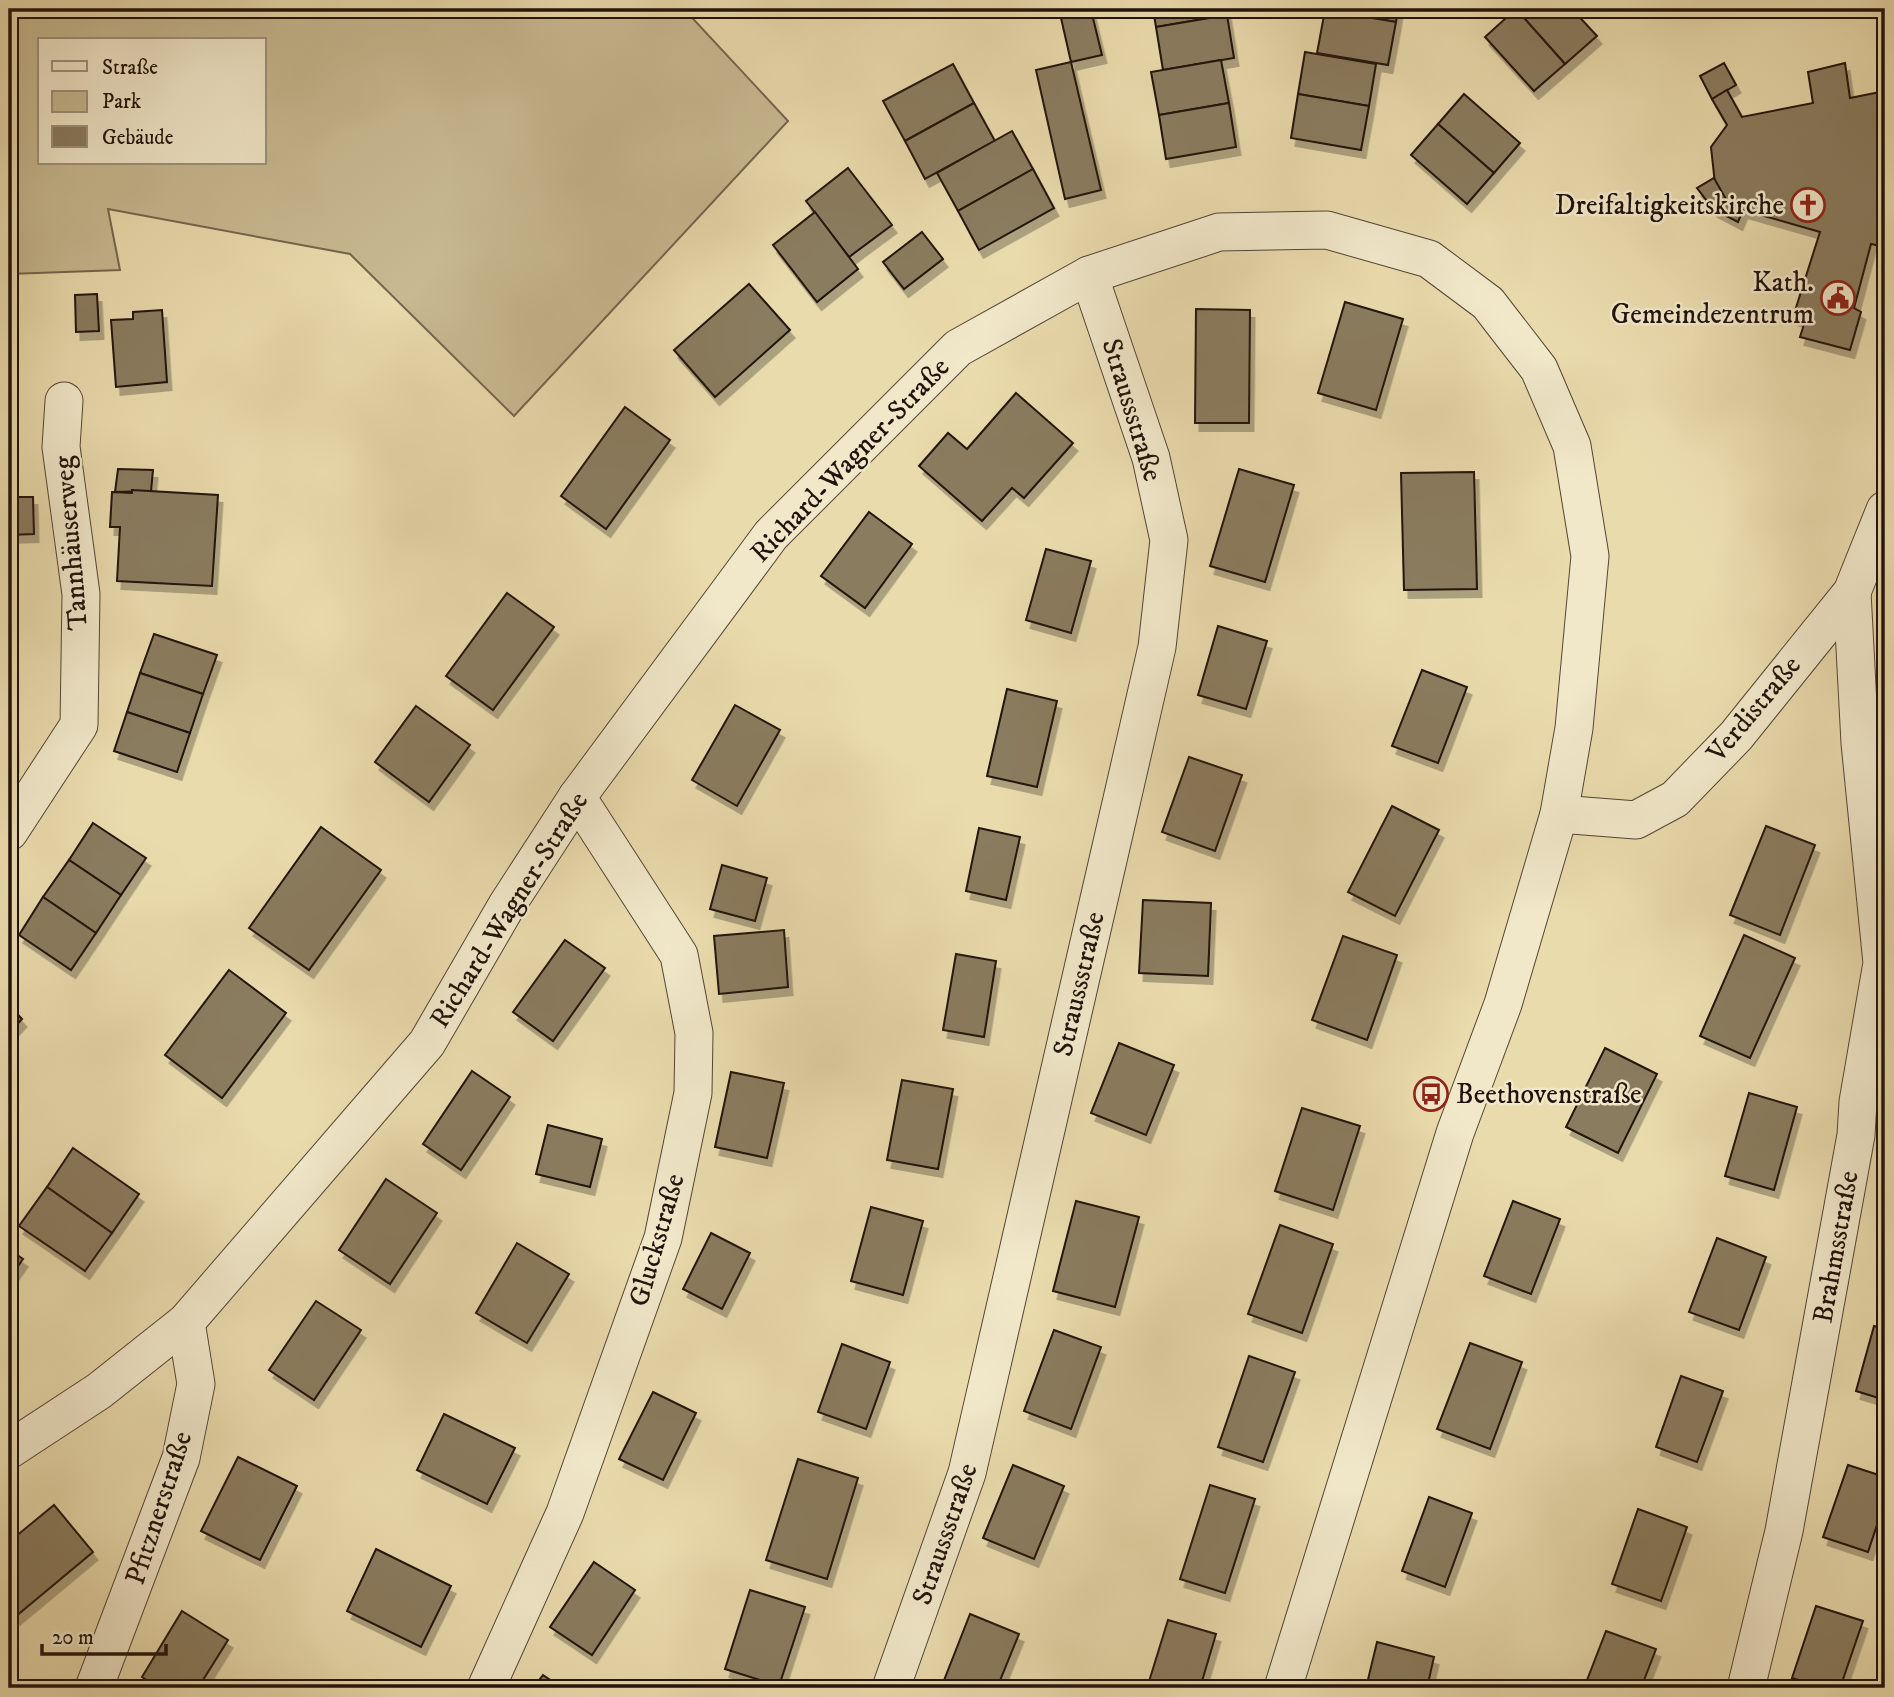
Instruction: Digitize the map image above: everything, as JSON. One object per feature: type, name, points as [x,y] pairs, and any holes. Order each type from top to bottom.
[{"type":"street","name":"Richard-Wagner-Straße","points":[[9,1450],[99,1391],[186,1322],[427,1043],[507,905],[577,797],[771,535],[958,348],[1089,275],[1219,232],[1327,230],[1429,259],[1488,303],[1539,369],[1572,446],[1590,556],[1574,728],[1559,814]]},
{"type":"street","name":"Straussstraße","points":[[891,1688],[967,1473],[1157,647],[1169,540],[1151,458],[1089,275]]},
{"type":"street","name":"Tannhäuserweg","points":[[9,832],[79,725],[81,594],[61,447],[64,401]]},
{"type":"street","name":"Verdistraße","points":[[1559,814],[1636,820],[1675,799],[1735,736],[1852,592],[1885,510]]},
{"type":"street","name":"Brahmsstraße","points":[[1746,1688],[1784,1531],[1856,1135],[1858,1102],[1882,963],[1860,743],[1852,592]]},
{"type":"street","name":"Gluckstraße","points":[[486,1688],[565,1513],[663,1238],[693,1093],[694,1033],[679,955],[577,797]]},
{"type":"street","points":[[1283,1688],[1455,1133],[1503,1004],[1559,814]]},
{"type":"street","name":"Pfitznerstraße","points":[[94,1688],[181,1458],[196,1384],[186,1322]]},
{"type":"green space","points":[[9,9],[684,9],[788,121],[514,416],[350,254],[108,209],[120,270],[9,274]]},
{"type":"building","points":[[1153,9],[1226,9],[1227,15],[1156,27]]},
{"type":"building","points":[[1325,9],[1398,9],[1396,22]]},
{"type":"building","points":[[1516,9],[1572,9],[1597,36],[1565,64]]},
{"type":"building","points":[[1516,9],[1565,64],[1534,91],[1485,37]]},
{"type":"building","points":[[1091,10],[1102,55],[1071,62],[1061,18]]},
{"type":"building","points":[[1325,10],[1396,22],[1388,65],[1317,53]]},
{"type":"building","points":[[1227,15],[1234,58],[1163,70],[1156,27]]},
{"type":"building","points":[[1305,52],[1376,64],[1369,106],[1298,94]]},
{"type":"building","points":[[1221,60],[1229,103],[1159,115],[1151,72]]},
{"type":"building","points":[[1071,62],[1101,190],[1065,199],[1036,70]]},
{"type":"building","points":[[1724,63],[1736,85],[1712,99],[1700,76]]},
{"type":"building","name":"Dreifaltigkeitskirche","points":[[1845,63],[1850,98],[1885,91],[1885,247],[1871,244],[1854,308],[1861,312],[1850,350],[1800,337],[1805,321],[1793,317],[1820,232],[1743,210],[1727,201],[1715,184],[1711,147],[1727,125],[1712,99],[1727,90],[1742,117],[1813,103],[1808,72]]},
{"type":"building","points":[[953,64],[974,103],[905,141],[883,101]]},
{"type":"building","points":[[1298,94],[1369,106],[1361,150],[1291,138]]},
{"type":"building","points":[[1464,94],[1520,143],[1494,173],[1438,124]]},
{"type":"building","points":[[974,103],[995,141],[925,179],[905,141]]},
{"type":"building","points":[[1229,103],[1236,147],[1166,159],[1159,115]]},
{"type":"building","points":[[1438,124],[1494,173],[1467,204],[1411,155]]},
{"type":"building","points":[[1012,131],[1033,169],[958,211],[937,173]]},
{"type":"building","points":[[848,168],[892,225],[849,257],[806,201]]},
{"type":"building","points":[[1033,169],[1054,208],[979,250],[958,211]]},
{"type":"building","points":[[1714,178],[1727,201],[1743,210],[1738,222],[1713,209],[1697,188]]},
{"type":"building","points":[[815,212],[858,269],[817,302],[773,245]]},
{"type":"building","points":[[922,232],[943,259],[904,289],[883,262]]},
{"type":"building","points":[[749,284],[790,330],[715,397],[674,350]]},
{"type":"building","points":[[97,294],[99,331],[76,332],[75,295]]},
{"type":"building","points":[[1345,302],[1403,319],[1376,410],[1318,393]]},
{"type":"building","points":[[1196,309],[1250,310],[1249,423],[1195,423]]},
{"type":"building","points":[[162,310],[167,382],[116,387],[111,320],[133,319],[133,312]]},
{"type":"building","points":[[1016,393],[1073,443],[1024,498],[1012,488],[982,521],[919,466],[948,433],[967,449]]},
{"type":"building","points":[[625,407],[670,440],[606,529],[561,496]]},
{"type":"building","points":[[118,469],[153,470],[151,491],[115,492]]},
{"type":"building","points":[[1239,469],[1294,485],[1265,582],[1210,566]]},
{"type":"building","points":[[1474,472],[1477,589],[1404,590],[1401,473]]},
{"type":"building","points":[[132,490],[218,495],[212,586],[117,581],[120,527],[110,527],[112,492],[132,493]]},
{"type":"building","points":[[9,497],[33,497],[34,534],[9,535]]},
{"type":"building","points":[[869,512],[912,544],[865,608],[821,576]]},
{"type":"building","points":[[1046,549],[1091,561],[1071,633],[1026,620]]},
{"type":"building","points":[[507,593],[554,627],[493,710],[446,676]]},
{"type":"building","points":[[1218,626],[1267,641],[1246,709],[1198,695]]},
{"type":"building","points":[[154,634],[217,655],[203,694],[140,673]]},
{"type":"building","points":[[1422,670],[1467,687],[1438,763],[1392,746]]},
{"type":"building","points":[[140,673],[203,694],[190,733],[127,712]]},
{"type":"building","points":[[1007,689],[1057,701],[1037,787],[987,776]]},
{"type":"building","points":[[735,705],[780,730],[737,806],[692,780]]},
{"type":"building","points":[[416,706],[470,745],[429,802],[375,762]]},
{"type":"building","points":[[127,712],[190,733],[177,772],[114,751]]},
{"type":"building","points":[[9,726],[13,726],[14,765],[9,765]]},
{"type":"building","points":[[1189,757],[1242,775],[1215,851],[1162,832]]},
{"type":"building","points":[[1392,806],[1439,830],[1395,916],[1348,892]]},
{"type":"building","points":[[93,823],[146,858],[121,895],[69,860]]},
{"type":"building","points":[[1766,826],[1815,845],[1780,935],[1730,915]]},
{"type":"building","points":[[321,827],[381,870],[309,970],[249,928]]},
{"type":"building","points":[[979,828],[1020,837],[1006,900],[966,891]]},
{"type":"building","points":[[69,860],[121,895],[96,933],[43,897]]},
{"type":"building","points":[[722,865],[767,878],[755,921],[710,909]]},
{"type":"building","points":[[43,897],[96,933],[71,970],[19,935]]},
{"type":"building","points":[[1143,900],[1211,903],[1208,976],[1139,973]]},
{"type":"building","points":[[784,930],[788,987],[719,994],[714,936]]},
{"type":"building","points":[[1744,935],[1795,958],[1750,1058],[1700,1036]]},
{"type":"building","points":[[1343,936],[1397,955],[1367,1040],[1312,1020]]},
{"type":"building","points":[[565,940],[605,968],[553,1041],[513,1012]]},
{"type":"building","points":[[956,954],[996,961],[984,1037],[943,1030]]},
{"type":"building","points":[[229,970],[286,1013],[222,1098],[165,1055]]},
{"type":"building","points":[[9,1005],[22,1019],[9,1033]]},
{"type":"building","points":[[1119,1043],[1174,1065],[1146,1135],[1091,1113]]},
{"type":"building","points":[[1605,1048],[1657,1074],[1618,1153],[1566,1127]]},
{"type":"building","points":[[472,1071],[510,1097],[461,1170],[423,1144]]},
{"type":"building","points":[[731,1072],[784,1083],[767,1158],[715,1147]]},
{"type":"building","points":[[902,1080],[953,1089],[938,1169],[887,1160]]},
{"type":"building","points":[[1749,1093],[1797,1107],[1774,1190],[1725,1176]]},
{"type":"building","points":[[1302,1108],[1360,1126],[1333,1210],[1275,1191]]},
{"type":"building","points":[[548,1125],[602,1139],[590,1187],[536,1174]]},
{"type":"building","points":[[73,1148],[139,1194],[112,1233],[47,1187]]},
{"type":"building","points":[[386,1179],[437,1213],[390,1284],[339,1250]]},
{"type":"building","points":[[47,1187],[112,1233],[85,1271],[19,1226]]},
{"type":"building","points":[[1076,1201],[1139,1217],[1115,1307],[1053,1291]]},
{"type":"building","points":[[1513,1201],[1560,1219],[1531,1294],[1484,1276]]},
{"type":"building","points":[[871,1207],[923,1221],[903,1295],[851,1281]]},
{"type":"building","points":[[1280,1225],[1333,1244],[1302,1333],[1248,1314]]},
{"type":"building","points":[[711,1233],[750,1253],[722,1309],[683,1289]]},
{"type":"building","points":[[1717,1238],[1766,1257],[1739,1330],[1689,1312]]},
{"type":"building","points":[[517,1243],[569,1274],[527,1343],[476,1313]]},
{"type":"building","points":[[9,1249],[23,1259],[9,1279]]},
{"type":"building","points":[[316,1301],[361,1330],[314,1400],[269,1370]]},
{"type":"building","points":[[1874,1326],[1885,1329],[1885,1400],[1856,1391]]},
{"type":"building","points":[[1054,1330],[1101,1347],[1071,1429],[1024,1411]]},
{"type":"building","points":[[1470,1343],[1522,1362],[1490,1449],[1437,1429]]},
{"type":"building","points":[[842,1344],[890,1362],[866,1429],[818,1412]]},
{"type":"building","points":[[1249,1356],[1295,1372],[1263,1462],[1218,1447]]},
{"type":"building","points":[[1681,1376],[1723,1391],[1697,1462],[1656,1447]]},
{"type":"building","points":[[653,1392],[696,1413],[663,1480],[619,1459]]},
{"type":"building","points":[[444,1414],[515,1448],[487,1504],[417,1470]]},
{"type":"building","points":[[238,1457],[297,1486],[260,1560],[201,1531]]},
{"type":"building","points":[[798,1459],[858,1478],[827,1579],[766,1560]]},
{"type":"building","points":[[1013,1465],[1064,1486],[1034,1559],[983,1538]]},
{"type":"building","points":[[1848,1465],[1885,1477],[1885,1501],[1868,1552],[1823,1537]]},
{"type":"building","points":[[1210,1485],[1255,1499],[1225,1593],[1180,1579]]},
{"type":"building","points":[[1429,1497],[1472,1513],[1445,1587],[1402,1571]]},
{"type":"building","points":[[54,1505],[93,1552],[15,1617],[9,1610],[9,1542]]},
{"type":"building","points":[[1638,1509],[1687,1527],[1661,1601],[1612,1584]]},
{"type":"building","points":[[376,1549],[451,1586],[421,1647],[347,1611]]},
{"type":"building","points":[[594,1562],[635,1590],[592,1655],[550,1627]]},
{"type":"building","points":[[750,1590],[805,1607],[779,1686],[725,1669]]},
{"type":"building","points":[[1816,1606],[1863,1621],[1840,1688],[1824,1688],[1792,1678]]},
{"type":"building","points":[[182,1611],[228,1640],[198,1688],[147,1688],[151,1683],[142,1677]]},
{"type":"building","points":[[970,1614],[1019,1634],[997,1688],[957,1688],[943,1683]]},
{"type":"building","points":[[1168,1620],[1216,1634],[1200,1688],[1147,1688]]},
{"type":"building","points":[[1606,1631],[1656,1649],[1641,1688],[1584,1688]]},
{"type":"building","points":[[1377,1642],[1434,1657],[1427,1688],[1366,1688]]},
{"type":"building","points":[[543,1675],[562,1688],[533,1688]]},
{"type":"place","name":"Dreifaltigkeitskirche","points":[[1808,205]]},
{"type":"place","name":"Kath. Gemeindezentrum","points":[[1838,298]]},
{"type":"place","name":"Beethovenstraße","points":[[1431,1094]]}]
